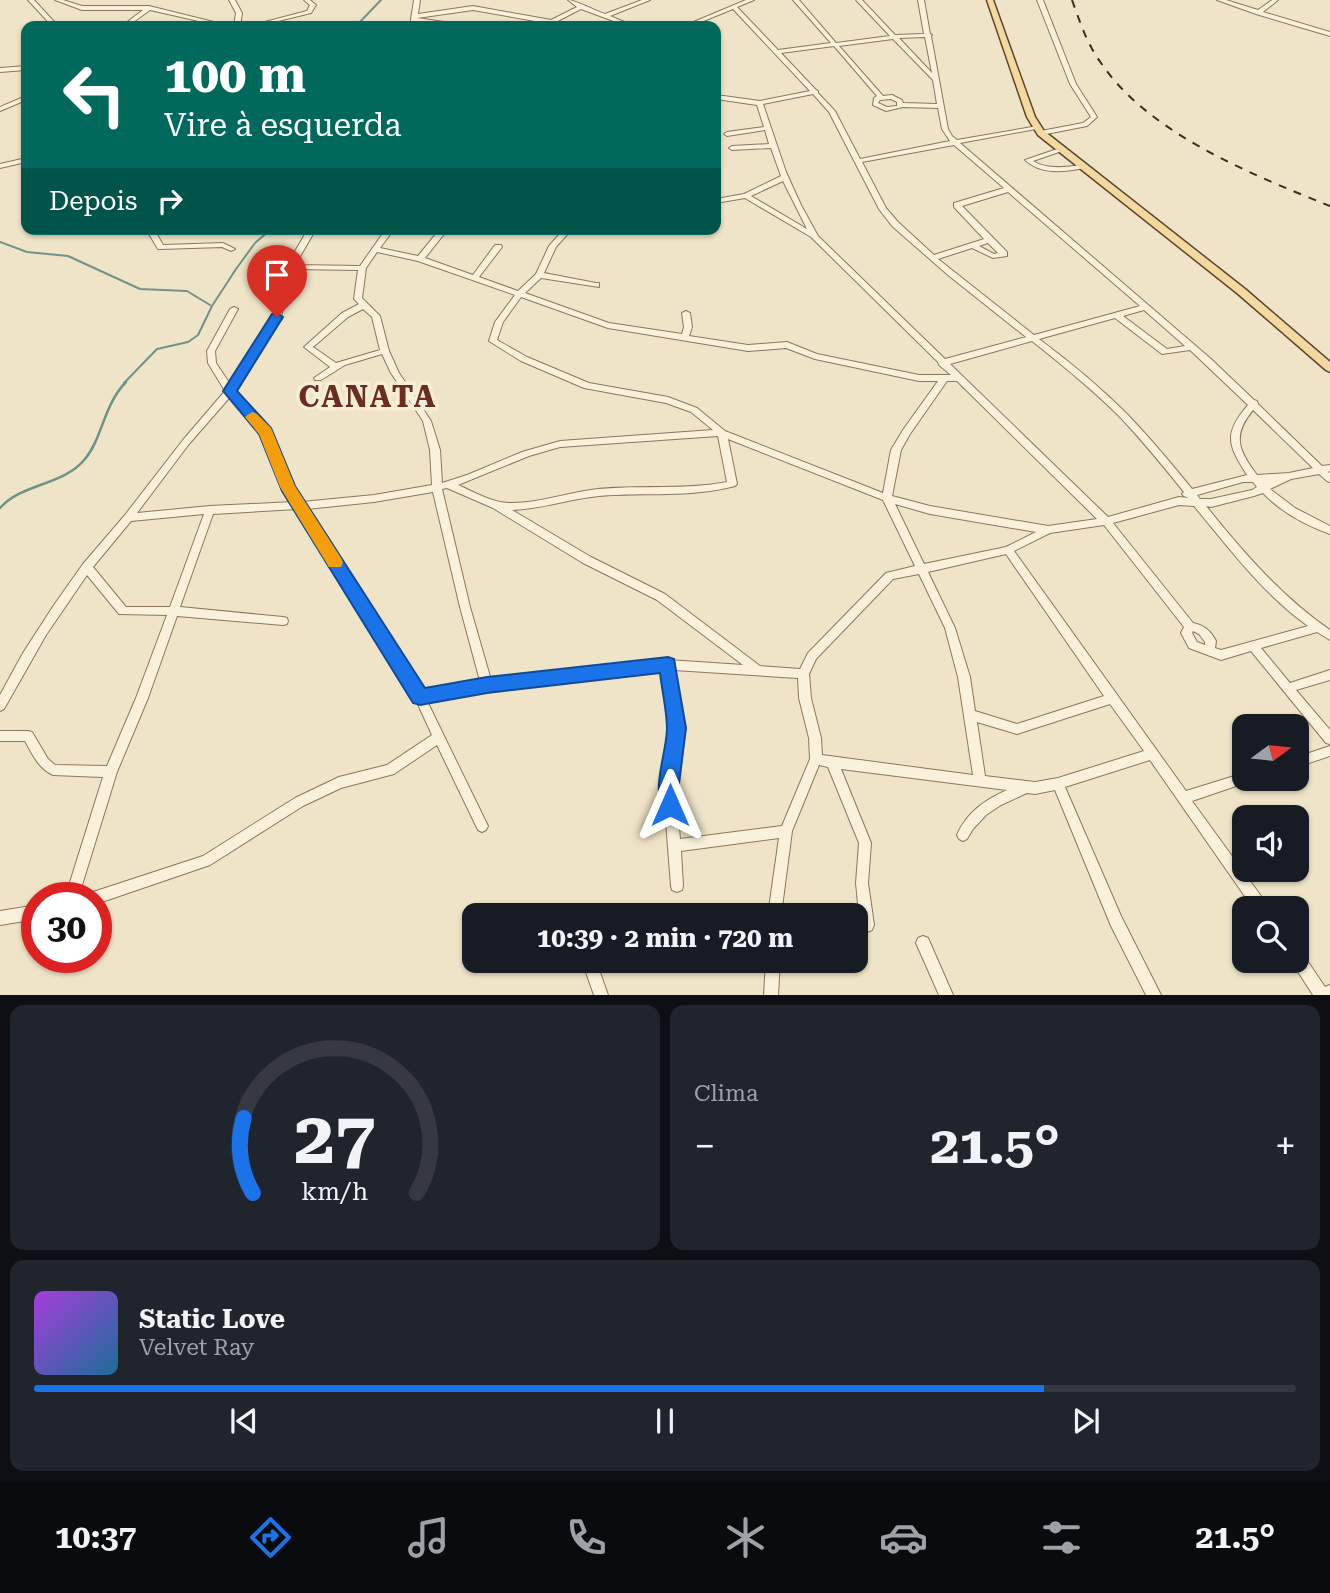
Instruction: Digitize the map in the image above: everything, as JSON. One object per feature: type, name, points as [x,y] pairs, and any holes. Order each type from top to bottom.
[{"type":"main road","points":[[990,0],[1017,83],[1039,130],[1060,150],[1241,291],[1330,368]]},
{"type":"street","points":[[31,0],[50,21]]},
{"type":"street","points":[[58,0],[82,8],[146,8],[200,21]]},
{"type":"street","points":[[131,21],[151,0]]},
{"type":"street","points":[[232,0],[239,13],[238,21]]},
{"type":"street","points":[[275,21],[309,12],[313,5],[307,0]]},
{"type":"street","points":[[414,21],[417,0]]},
{"type":"street","points":[[571,0],[581,7],[616,21]]},
{"type":"street","points":[[605,16],[648,0]]},
{"type":"street","points":[[699,21],[751,0]]},
{"type":"street","points":[[796,0],[881,97],[897,99],[901,105]]},
{"type":"street","points":[[859,0],[934,78]]},
{"type":"street","points":[[921,0],[945,129],[956,142],[1192,347],[1326,469],[1330,479]]},
{"type":"street","points":[[858,161],[956,142],[1085,125],[1094,117],[1073,84],[1040,0]]},
{"type":"street","points":[[1220,0],[1330,34]]},
{"type":"street","points":[[1258,13],[1275,0]]},
{"type":"street","points":[[555,21],[581,7]]},
{"type":"street","points":[[734,7],[832,111],[883,209],[895,224],[1124,416],[1258,573],[1317,628],[1330,636]]},
{"type":"street","points":[[415,17],[473,8],[536,21]]},
{"type":"street","points":[[415,17],[434,21]]},
{"type":"street","points":[[778,52],[892,37],[929,35]]},
{"type":"street","points":[[0,70],[21,68]]},
{"type":"street","points":[[721,98],[760,103],[816,92]]},
{"type":"street","points":[[881,97],[874,102],[879,107],[894,109],[901,105],[940,106]]},
{"type":"street","points":[[0,109],[21,100]]},
{"type":"street","points":[[760,103],[785,177],[815,237]]},
{"type":"street","points":[[727,134],[767,128]]},
{"type":"street","points":[[732,148],[773,146]]},
{"type":"street","points":[[1060,150],[1028,160],[1032,164],[1049,169],[1082,167]]},
{"type":"street","points":[[1,165],[21,161]]},
{"type":"street","points":[[721,200],[746,197],[785,177]]},
{"type":"street","points":[[973,245],[993,256],[1004,254],[957,205],[1010,189]]},
{"type":"street","points":[[746,197],[815,237],[1106,521],[1190,627],[1200,629],[1207,635],[1211,641],[1209,650]]},
{"type":"street","points":[[154,235],[161,247],[223,245],[231,249]]},
{"type":"street","points":[[0,706],[48,622],[88,567],[186,442],[230,391],[277,317],[290,267],[309,235]]},
{"type":"street","points":[[386,235],[362,268],[358,299],[376,316],[385,351],[395,373],[427,421],[435,450],[437,487],[465,607],[487,685]]},
{"type":"street","points":[[420,259],[439,235]]},
{"type":"street","points":[[563,235],[553,246],[539,275],[518,295],[492,337],[498,345],[587,386],[681,404],[703,416],[722,432],[887,498],[930,510],[1048,530]]},
{"type":"street","points":[[933,258],[989,240]]},
{"type":"street","points":[[475,277],[498,247]]},
{"type":"street","points":[[377,250],[420,259],[608,325],[748,348],[787,345],[815,356],[902,375],[958,378]]},
{"type":"street","points":[[290,267],[362,268]]},
{"type":"street","points":[[539,275],[596,285]]},
{"type":"street","points":[[335,366],[307,346],[345,315],[364,305]]},
{"type":"street","points":[[942,363],[1144,307]]},
{"type":"street","points":[[234,309],[230,321],[215,342],[211,358],[230,391],[265,432],[288,487],[420,697],[482,826]]},
{"type":"street","points":[[685,337],[688,327],[686,313]]},
{"type":"street","points":[[1117,315],[1165,352],[1192,347]]},
{"type":"street","points":[[318,378],[335,366],[385,351]]},
{"type":"street","points":[[944,379],[896,450],[887,498],[950,628],[964,677],[989,806]]},
{"type":"street","points":[[1254,404],[1242,418],[1234,434],[1237,448],[1253,478],[1293,513],[1330,530]]},
{"type":"street","points":[[128,518],[210,510],[300,506],[437,487],[449,485],[538,448],[586,441],[722,432]]},
{"type":"street","points":[[496,505],[518,507],[599,493],[729,485],[732,480],[722,432]]},
{"type":"street","points":[[1179,501],[1190,492],[1253,478],[1289,477],[1326,469]]},
{"type":"street","points":[[777,903],[786,831],[816,758],[803,674],[812,656],[890,576],[1008,550],[1048,530],[1106,521],[1179,501],[1200,504],[1263,488],[1289,477]]},
{"type":"street","points":[[449,485],[496,505],[587,559],[661,597],[756,669]]},
{"type":"street","points":[[76,882],[111,772],[142,698],[210,510]]},
{"type":"street","points":[[1008,550],[1252,896]]},
{"type":"street","points":[[88,567],[107,594],[117,601],[121,610],[172,611],[283,621]]},
{"type":"street","points":[[1190,627],[1186,633],[1193,645],[1221,655],[1317,628]]},
{"type":"street","points":[[1253,646],[1330,739]]},
{"type":"street","points":[[420,697],[487,685],[668,665],[803,674]]},
{"type":"street","points":[[668,665],[676,728],[669,784],[677,886]]},
{"type":"street","points":[[1288,688],[1330,675]]},
{"type":"street","points":[[970,715],[1017,729],[1112,698]]},
{"type":"street","points":[[0,736],[28,736],[44,763],[53,770],[111,772]]},
{"type":"street","points":[[112,893],[206,861],[249,831],[299,802],[339,783],[390,770],[439,737]]},
{"type":"street","points":[[1309,758],[1330,751]]},
{"type":"street","points":[[816,758],[832,763],[1025,788],[1058,784],[1152,754]]},
{"type":"street","points":[[832,763],[865,842],[862,883],[864,903]]},
{"type":"street","points":[[1182,798],[1232,782]]},
{"type":"street","points":[[1058,784],[1116,921],[1154,995]]},
{"type":"street","points":[[963,835],[973,817],[1025,788]]},
{"type":"street","points":[[673,846],[786,831]]},
{"type":"street","points":[[0,918],[21,915]]},
{"type":"street","points":[[923,943],[946,995]]},
{"type":"street","points":[[593,973],[601,995]]},
{"type":"street","points":[[771,995],[772,973]]},
{"type":"street","points":[[1307,973],[1322,995],[1330,992]]},
{"type":"waterway","points":[[361,21],[381,0]]},
{"type":"waterway","points":[[124,383],[157,349],[188,342],[198,335],[212,306],[236,269],[264,235]]},
{"type":"waterway","points":[[0,242],[27,252],[68,256],[140,289],[187,291],[210,305]]},
{"type":"waterway","points":[[0,508],[19,494],[66,475],[76,468],[91,451],[113,400],[126,382]]},
{"type":"railway","points":[[1072,0],[1096,56],[1121,88],[1146,111],[1205,150],[1268,181],[1330,206]]},
{"type":"slow traffic","points":[[252,417],[265,432],[274,448],[288,487],[335,562]]},
{"type":"district","name":"CANATA","points":[[368,396]]},
{"type":"route","points":[[277,317],[230,391],[265,432],[274,448],[288,487],[420,697],[487,685],[668,665],[676,728],[669,784],[670,805]]}]
